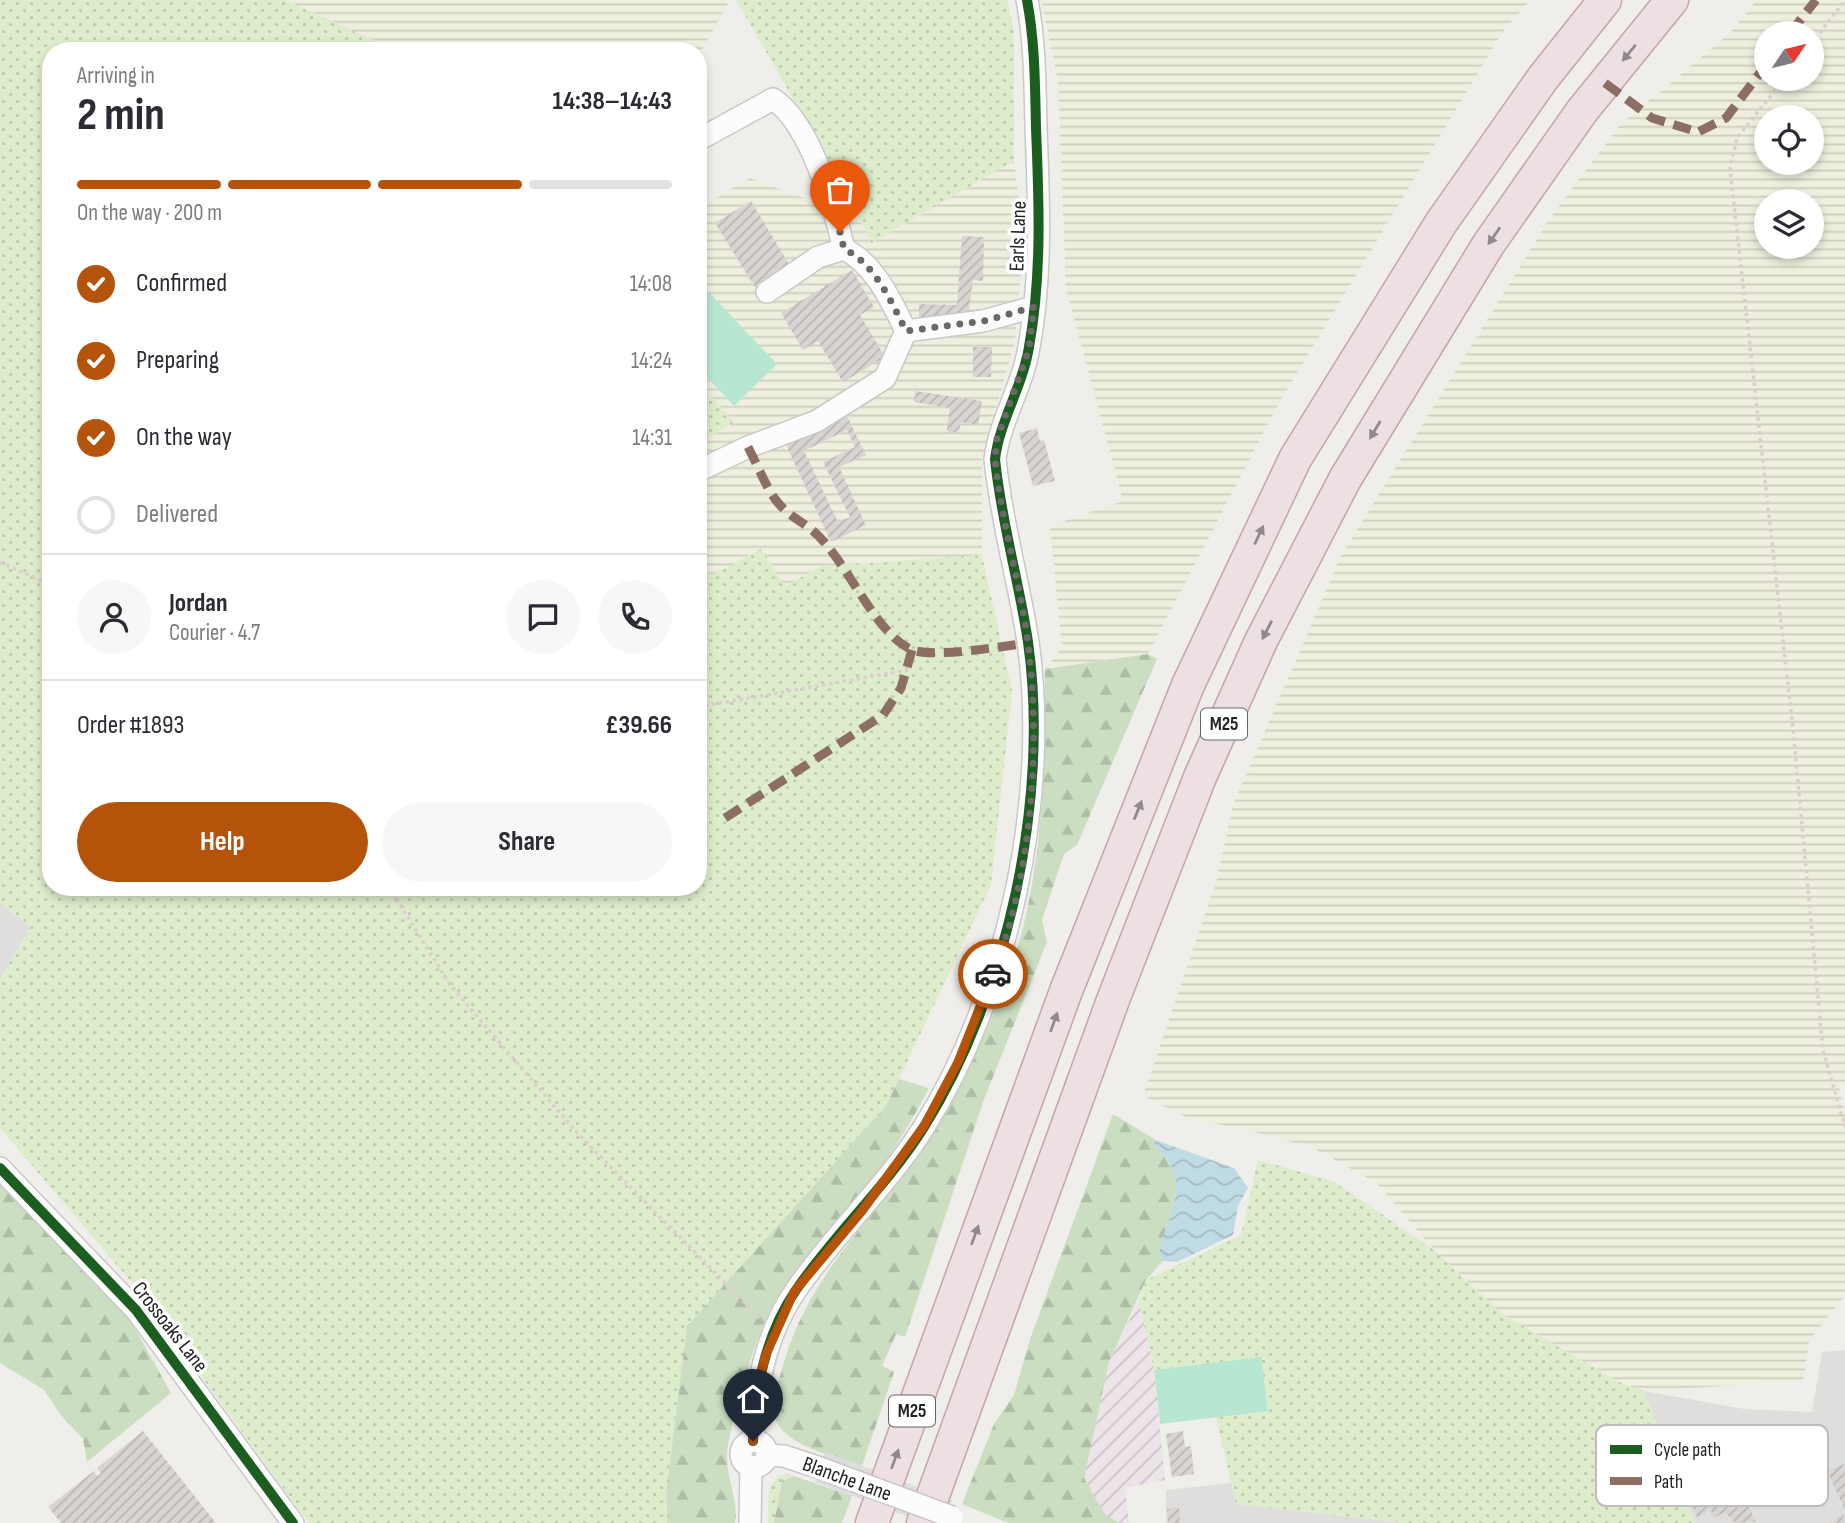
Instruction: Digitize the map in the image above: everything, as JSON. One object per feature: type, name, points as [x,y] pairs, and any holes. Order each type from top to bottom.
[{"type":"highway","name":"M25","points":[[872,1523],[1076,966],[1188,685],[1295,459],[1441,223],[1543,78],[1605,0]]},
{"type":"highway","name":"M25","points":[[947,1521],[1113,1000],[1200,776],[1261,640],[1345,479],[1488,246],[1582,111],[1672,0]]},
{"type":"street","name":"Earls Lane","points":[[757,1454],[758,1388],[775,1332],[794,1292],[862,1211],[924,1126],[958,1062],[997,966],[1024,848],[1033,742],[1028,643],[995,459],[997,439],[1029,349],[1034,307],[1038,190],[1033,31],[1027,0]]},
{"type":"street","points":[[707,135],[773,99],[785,107],[826,180],[844,249]]},
{"type":"street","points":[[766,292],[818,257],[844,249],[856,255],[886,291],[906,331]]},
{"type":"street","points":[[906,331],[984,321],[1034,307]]},
{"type":"street","points":[[707,467],[748,447],[817,421],[885,379],[906,331]]},
{"type":"street","name":"Crossoaks Lane","points":[[0,1168],[136,1310],[293,1523]]},
{"type":"street","points":[[750,1523],[757,1454]]},
{"type":"street","name":"Blanche Lane","points":[[757,1454],[783,1456],[820,1468],[947,1521]]},
{"type":"path","points":[[1824,27],[1845,0]]},
{"type":"path","points":[[1774,91],[1737,138],[1730,169],[1793,729],[1823,1050],[1845,1127]]},
{"type":"path","points":[[0,562],[42,581]]},
{"type":"path","points":[[707,705],[908,670]]},
{"type":"path","points":[[395,896],[451,986],[580,1136],[775,1332]]},
{"type":"shaded area","points":[[0,903],[31,927],[0,978]]},
{"type":"shaded area","points":[[1139,1300],[1154,1370],[1165,1480],[1125,1488],[1129,1523],[1119,1523],[1104,1514],[1084,1478],[1109,1362]]},
{"type":"shaded area","points":[[1845,1350],[1845,1523],[1695,1523],[1688,1506],[1828,1506],[1828,1425],[1657,1425],[1644,1391],[1744,1409],[1812,1412],[1822,1352]]},
{"type":"shaded area","points":[[1231,1483],[1236,1504],[1405,1523],[1166,1523],[1166,1490]]},
{"type":"green space","points":[[0,0],[285,0],[378,42],[42,42],[42,896],[707,896],[707,569],[710,576],[761,549],[785,586],[822,566],[982,555],[1012,691],[991,885],[886,1106],[687,1326],[666,1494],[668,1523],[309,1523],[139,1291],[0,1128],[0,978],[31,927],[0,903]]},
{"type":"green space","points":[[285,0],[730,0],[706,42],[378,42]]},
{"type":"green space","points":[[736,0],[1007,0],[1014,32],[1014,161],[871,243],[851,199]]},
{"type":"green space","points":[[1041,0],[1530,0],[1502,33],[1279,403],[1148,654],[1045,669],[1062,647],[1050,526],[1123,501],[1066,288],[1058,81]]},
{"type":"green space","points":[[1757,0],[1845,0],[1845,1085],[1839,1085],[1845,1112],[1845,1295],[1809,1341],[1803,1381],[1644,1391],[1623,1384],[1502,1314],[1434,1250],[1377,1183],[1311,1147],[1239,1128],[1190,1119],[1143,1096],[1217,879],[1233,805],[1341,556],[1550,218],[1620,125],[1729,34]]},
{"type":"green space","points":[[1014,161],[1024,236],[1015,341],[982,458],[982,555],[822,566],[785,586],[710,577],[707,570],[707,439],[734,422],[707,391],[707,204],[750,178],[832,208],[851,199],[871,243]]},
{"type":"green space","points":[[707,290],[777,364],[734,406],[707,378]]},
{"type":"green space","points":[[707,391],[734,422],[707,439]]},
{"type":"green space","points":[[1148,654],[1157,659],[1077,845],[1064,854],[1042,920],[1047,942],[983,1102],[905,1337],[896,1334],[882,1366],[894,1372],[862,1466],[806,1446],[782,1430],[775,1419],[773,1405],[776,1387],[795,1331],[833,1265],[925,1146],[983,1038],[1014,960],[1028,906],[1037,847],[1044,759],[1045,669]]},
{"type":"green space","points":[[899,1079],[929,1088],[904,1133],[875,1176],[785,1286],[755,1347],[728,1444],[728,1472],[735,1506],[735,1523],[668,1523],[666,1494],[687,1326],[886,1106]]},
{"type":"green space","points":[[1113,1114],[1156,1140],[1153,1145],[1166,1159],[1176,1185],[1172,1211],[1159,1255],[1163,1261],[1146,1280],[1109,1362],[1084,1478],[1104,1513],[1119,1523],[1008,1523],[962,1504],[994,1424],[1014,1395],[1030,1339]]},
{"type":"green space","points":[[1258,1160],[1333,1181],[1434,1250],[1502,1314],[1623,1384],[1644,1391],[1657,1425],[1596,1425],[1596,1506],[1688,1506],[1695,1523],[1405,1523],[1236,1504],[1216,1417],[1267,1411],[1261,1358],[1154,1370],[1139,1300],[1146,1280],[1241,1235]]},
{"type":"green space","points":[[0,1177],[129,1318],[171,1393],[87,1462],[83,1439],[60,1414],[44,1390],[0,1363]]},
{"type":"green space","points":[[1261,1357],[1268,1411],[1160,1424],[1154,1370]]},
{"type":"green space","points":[[786,1474],[794,1476],[782,1481],[774,1523],[768,1523],[770,1488],[773,1482]]},
{"type":"green space","points":[[794,1476],[852,1496],[842,1523],[774,1523],[782,1481]]},
{"type":"water","points":[[1156,1140],[1234,1168],[1248,1188],[1238,1206],[1233,1235],[1177,1262],[1163,1261],[1159,1255],[1172,1211],[1176,1185],[1166,1159],[1153,1145]]},
{"type":"pier","points":[[825,1452],[952,1500],[944,1523],[925,1523],[815,1482]]},
{"type":"building","points":[[751,201],[793,271],[758,292],[715,223]]},
{"type":"building","points":[[962,236],[984,237],[983,281],[973,280],[968,317],[919,317],[919,304],[957,305]]},
{"type":"building","points":[[852,270],[874,307],[860,315],[885,357],[843,382],[818,341],[803,350],[781,313]]},
{"type":"building","points":[[973,347],[992,347],[991,377],[973,377]]},
{"type":"building","points":[[915,391],[982,401],[978,425],[961,422],[959,431],[950,433],[947,430],[950,408],[914,402]]},
{"type":"building","points":[[847,416],[866,455],[839,467],[866,525],[831,542],[786,445]],"holes":[[[847,430],[855,447],[823,462],[850,517],[838,522],[804,451]]]},
{"type":"building","points":[[1037,428],[1040,441],[1044,440],[1055,481],[1033,486],[1019,433]]},
{"type":"building","points":[[143,1431],[216,1523],[61,1523],[48,1507],[94,1471],[97,1476],[101,1473],[97,1468]]},
{"type":"building","points":[[1183,1431],[1185,1447],[1191,1446],[1194,1474],[1172,1477],[1166,1434]]},
{"type":"building","points":[[1844,1464],[1845,1466],[1845,1510],[1828,1473],[1828,1471]]},
{"type":"building","points":[[1692,1506],[1748,1506],[1756,1522],[1735,1523],[1725,1512],[1714,1518],[1710,1510],[1697,1517]]},
{"type":"building","points":[[1179,1508],[1180,1523],[1168,1523],[1167,1509]]},
{"type":"building","points":[[1843,1513],[1845,1523],[1828,1523],[1834,1521]]},
{"type":"marked path","points":[[1799,21],[1816,0]]},
{"type":"marked path","points":[[1605,83],[1652,118],[1698,132],[1726,118],[1754,81]]},
{"type":"marked path","points":[[748,447],[775,499],[825,543],[872,611],[896,640],[910,649],[934,653],[1028,643]]},
{"type":"marked path","points":[[725,818],[883,715],[901,688],[912,650]]},
{"type":"cycle path","points":[[753,1441],[756,1402],[764,1362],[777,1324],[811,1269],[878,1189],[924,1127],[953,1074],[979,1017],[1000,956],[1016,893],[1027,829],[1033,765],[1033,702],[1028,642],[1001,505],[995,459],[1026,361],[1036,293],[1038,183],[1034,64],[1027,0]]},
{"type":"cycle path","points":[[0,1168],[136,1310],[293,1523]]},
{"type":"way so far","points":[[840,232],[844,249],[856,255],[886,291],[906,331],[984,321],[1034,307],[1029,349],[997,439],[995,459],[1028,643],[1033,742],[1030,802],[1023,859],[1011,914],[993,974]]},
{"type":"route","points":[[753,1441],[758,1388],[765,1357],[794,1292],[821,1256],[862,1211],[924,1126],[958,1062],[993,974]]}]
